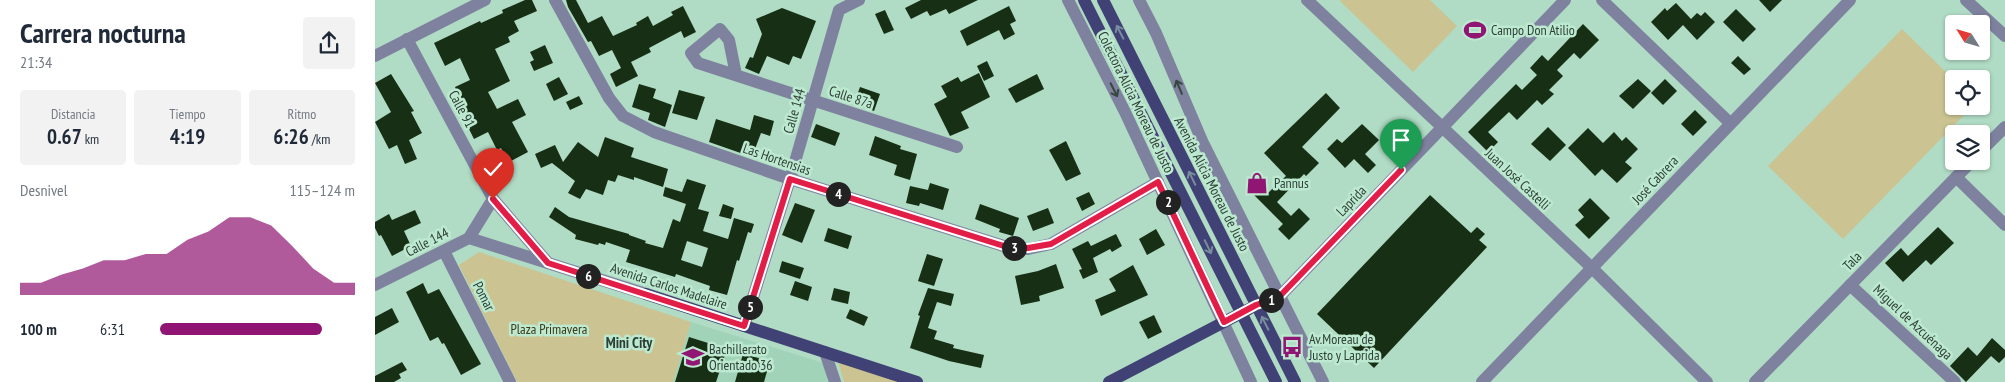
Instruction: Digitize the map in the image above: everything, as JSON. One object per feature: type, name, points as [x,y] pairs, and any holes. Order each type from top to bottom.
[{"type":"main road","points":[[1084,0],[1276,382]]},
{"type":"main road","name":"Avenida Alicia Moreau de Justo","points":[[1103,0],[1295,382]]},
{"type":"main road","name":"Avenida Carlos Madelaire","points":[[646,294],[917,382]]},
{"type":"main road","points":[[1109,382],[1256,305]]},
{"type":"street","points":[[375,56],[485,0]]},
{"type":"street","name":"Las Hortensias","points":[[555,0],[609,98],[623,116],[654,132],[790,179],[1007,247],[1028,248],[1051,244],[1158,182]]},
{"type":"street","name":"Calle 144","points":[[744,326],[813,100],[837,5],[859,0]]},
{"type":"street","name":"Colectora Alicia Moreau de Justo","points":[[1068,0],[1125,112],[1251,382]]},
{"type":"street","points":[[1139,0],[1156,33],[1203,143],[1323,382]]},
{"type":"street","name":"Juan José Castelli","points":[[1307,0],[1592,268],[1707,382]]},
{"type":"street","name":"Laprida","points":[[1256,305],[1279,297],[1565,0]]},
{"type":"street","points":[[1602,0],[1730,123]]},
{"type":"street","name":"José Cabrera","points":[[1482,382],[1850,0]]},
{"type":"street","points":[[1965,0],[2005,36]]},
{"type":"street","name":"Calle 91","points":[[407,40],[493,199],[548,263]]},
{"type":"street","name":"Calle 87a","points":[[736,75],[957,147]]},
{"type":"street","points":[[1990,143],[2005,127]]},
{"type":"street","name":"Tala","points":[[1755,382],[1964,170]]},
{"type":"street","points":[[1956,178],[2005,225]]},
{"type":"street","name":"Calle 144","points":[[378,282],[469,238],[493,199]]},
{"type":"street","name":"Avenida Carlos Madelaire","points":[[469,238],[646,294]]},
{"type":"street","name":"Pomar","points":[[444,250],[510,382]]},
{"type":"street","name":"Miguel de Azcuénaga","points":[[1850,285],[1955,382]]},
{"type":"street","points":[[825,352],[835,382]]},
{"type":"shaded area","points":[[691,322],[823,363],[828,382],[673,382]]},
{"type":"green space","points":[[1341,0],[1430,0],[1457,26],[1413,72]]},
{"type":"green space","points":[[1902,29],[1945,71],[1945,115],[1964,115],[1954,125],[1945,125],[1945,135],[1843,239],[1768,166]]},
{"type":"green space","name":"Plaza Primavera","points":[[479,252],[691,322],[673,382],[517,382],[459,265]]},
{"type":"green space","points":[[837,358],[907,382],[844,382]]},
{"type":"building","points":[[525,0],[532,0],[537,11],[514,21],[519,31],[508,37],[510,42],[495,49],[510,81],[488,92],[497,109],[518,99],[526,115],[512,122],[528,152],[511,161],[506,158],[501,148],[497,150],[488,132],[474,139],[467,125],[470,124],[455,87],[470,80],[460,58],[445,66],[434,43],[480,21],[481,23],[503,13],[502,10]]},
{"type":"building","points":[[566,0],[576,0],[588,23],[602,16],[613,36],[637,25],[636,23],[648,16],[653,26],[673,15],[671,12],[683,6],[696,32],[684,38],[681,31],[649,48],[651,52],[631,62],[638,76],[616,87],[610,74],[621,68],[612,50],[599,56],[591,41],[588,42]]},
{"type":"building","points":[[921,0],[978,0],[949,14],[946,9],[930,16],[927,11],[911,19],[905,8]]},
{"type":"building","points":[[1759,0],[1782,0],[1770,12]]},
{"type":"building","points":[[1676,3],[1691,19],[1697,13],[1701,16],[1705,12],[1715,22],[1697,40],[1683,25],[1668,40],[1651,22],[1665,8],[1667,11]]},
{"type":"building","points":[[1009,6],[1016,21],[1010,24],[1015,34],[1004,40],[999,30],[967,46],[960,31]]},
{"type":"building","points":[[782,8],[816,21],[801,59],[793,56],[789,65],[767,56],[759,74],[745,68],[750,57],[753,58],[762,34],[756,19]]},
{"type":"building","points":[[1736,9],[1756,29],[1743,42],[1723,22]]},
{"type":"building","points":[[885,10],[894,30],[884,34],[875,14]]},
{"type":"building","points":[[1583,24],[1599,40],[1580,59],[1574,53],[1557,70],[1563,76],[1549,90],[1554,94],[1542,105],[1537,100],[1517,120],[1509,112],[1488,132],[1498,142],[1488,152],[1468,132],[1516,84],[1522,90],[1537,75],[1530,68],[1542,55],[1548,61]]},
{"type":"building","points":[[545,45],[553,63],[534,71],[530,62],[534,60],[530,52]]},
{"type":"building","points":[[1738,56],[1751,69],[1744,75],[1731,63]]},
{"type":"building","points":[[987,61],[994,76],[984,81],[977,66]]},
{"type":"building","points":[[979,73],[990,97],[961,112],[969,128],[950,136],[934,104],[947,97],[941,86],[958,77],[961,82]]},
{"type":"building","points":[[391,74],[414,111],[411,112],[422,133],[409,140],[417,159],[405,164],[397,145],[389,149],[375,122],[391,112],[375,83]]},
{"type":"building","points":[[1037,74],[1044,89],[1016,103],[1008,89]]},
{"type":"building","points":[[559,77],[568,94],[554,101],[546,84]]},
{"type":"building","points":[[1638,79],[1651,91],[1633,109],[1619,96]]},
{"type":"building","points":[[1665,79],[1677,91],[1663,105],[1651,93]]},
{"type":"building","points":[[639,84],[656,89],[653,98],[672,105],[665,127],[648,120],[650,113],[632,107]]},
{"type":"building","points":[[860,87],[880,94],[874,111],[854,104]]},
{"type":"building","points":[[679,90],[705,97],[697,120],[672,113]]},
{"type":"building","points":[[1326,93],[1340,108],[1302,147],[1319,163],[1306,176],[1304,174],[1277,202],[1291,216],[1299,208],[1310,219],[1289,240],[1278,229],[1283,224],[1252,193],[1261,185],[1268,193],[1286,176],[1264,153]]},
{"type":"building","points":[[579,96],[583,104],[570,110],[566,102]]},
{"type":"building","points":[[1695,110],[1707,122],[1693,136],[1681,124]]},
{"type":"building","points":[[754,115],[774,121],[770,136],[761,133],[752,157],[709,142],[716,119],[750,130]]},
{"type":"building","points":[[816,124],[840,133],[835,146],[811,137]]},
{"type":"building","points":[[1362,124],[1379,140],[1365,154],[1376,165],[1368,173],[1354,159],[1345,168],[1327,149],[1337,139],[1342,143]]},
{"type":"building","points":[[1548,127],[1566,145],[1550,161],[1531,144]]},
{"type":"building","points":[[1588,128],[1603,143],[1614,132],[1622,141],[1626,137],[1638,149],[1625,162],[1632,168],[1617,183],[1602,169],[1595,176],[1568,148]]},
{"type":"building","points":[[875,136],[901,146],[900,149],[917,154],[910,180],[894,175],[897,165],[869,155]]},
{"type":"building","points":[[605,137],[634,148],[631,157],[668,169],[663,187],[634,177],[634,180],[618,175],[615,182],[608,180],[603,195],[586,189],[580,199],[568,193],[575,181],[552,163],[541,168],[535,154],[555,145],[563,162],[578,142],[598,157]]},
{"type":"building","points":[[1066,141],[1081,174],[1066,181],[1049,150]]},
{"type":"building","points":[[687,179],[706,185],[698,209],[709,212],[703,231],[728,239],[734,218],[754,224],[751,233],[748,232],[739,261],[737,260],[727,295],[709,290],[710,286],[676,274],[675,277],[626,262],[630,250],[606,242],[605,245],[599,243],[598,245],[575,239],[576,235],[549,217],[555,207],[569,217],[629,234],[646,241],[645,243],[663,248],[673,219],[680,222],[686,204],[663,196],[665,187],[682,192]],"holes":[[[687,241],[708,248],[702,267],[681,260]]]},
{"type":"building","points":[[930,183],[949,189],[943,210],[920,203],[919,206],[906,203],[910,186],[928,190]]},
{"type":"building","points":[[1089,192],[1095,204],[1082,211],[1076,198]]},
{"type":"building","points":[[1430,195],[1471,233],[1477,227],[1485,234],[1479,240],[1487,247],[1374,368],[1317,314]]},
{"type":"building","points":[[1590,198],[1610,218],[1589,239],[1575,225],[1584,217],[1578,210]]},
{"type":"building","points":[[795,203],[815,210],[802,243],[782,235]]},
{"type":"building","points":[[723,204],[734,208],[731,219],[719,216]]},
{"type":"building","points":[[980,204],[1019,218],[1013,236],[999,232],[1000,229],[975,219]]},
{"type":"building","points":[[1048,208],[1054,223],[1033,231],[1027,216]]},
{"type":"building","points":[[415,210],[421,223],[404,231],[411,246],[392,256],[375,228],[375,222],[389,214],[392,220]]},
{"type":"building","points":[[1938,227],[1954,243],[1931,265],[1926,260],[1903,282],[1885,263],[1901,248],[1908,256]]},
{"type":"building","points":[[828,228],[852,236],[848,249],[824,241]]},
{"type":"building","points":[[1156,229],[1165,245],[1147,255],[1139,239]]},
{"type":"building","points":[[1116,234],[1122,246],[1112,252],[1110,249],[1093,258],[1098,272],[1083,279],[1079,270],[1082,269],[1072,249],[1088,241],[1091,246]]},
{"type":"building","points":[[927,254],[943,259],[934,286],[918,281]]},
{"type":"building","points":[[782,261],[804,268],[800,279],[779,272]]},
{"type":"building","points":[[1056,264],[1064,288],[1039,296],[1040,301],[1021,305],[1015,276],[1038,271]]},
{"type":"building","points":[[1133,265],[1148,295],[1101,316],[1095,300],[1116,291],[1109,279]]},
{"type":"building","points":[[795,281],[812,287],[808,301],[790,295]]},
{"type":"building","points":[[423,283],[428,294],[439,289],[481,364],[461,375],[444,343],[442,344],[438,337],[430,341],[406,292]]},
{"type":"building","points":[[834,288],[850,292],[848,304],[831,300]]},
{"type":"building","points":[[928,288],[954,294],[951,306],[937,302],[928,328],[937,331],[934,339],[954,345],[953,348],[984,355],[981,368],[949,361],[910,348],[920,316],[918,315]]},
{"type":"building","points":[[392,308],[399,322],[375,335],[375,317]]},
{"type":"building","points":[[850,309],[868,317],[864,326],[846,318]]},
{"type":"building","points":[[1154,315],[1162,332],[1148,339],[1139,322]]},
{"type":"building","points":[[689,337],[727,349],[716,382],[675,382]]},
{"type":"building","points":[[1992,338],[2005,350],[2005,357],[1999,363],[1991,356],[1966,382],[1950,366],[1968,347],[1977,356]]},
{"type":"building","points":[[743,354],[770,361],[764,382],[735,382]]},
{"type":"building","points":[[402,362],[407,370],[399,374],[401,378],[394,382],[375,382],[375,376]]},
{"type":"place","name":"Campo Don Atilio","points":[[1475,30]]},
{"type":"place","name":"Pannus","points":[[1257,183]]},
{"type":"place","name":"Av.Moreau de Justo y Laprida","points":[[1292,347]]},
{"type":"place","name":"Bachillerato Orientado 36","points":[[693,357]]},
{"type":"district","name":"Mini City","points":[[629,342]]},
{"type":"route","points":[[493,199],[548,263],[744,326],[790,179],[1007,247],[1028,248],[1051,244],[1158,182],[1224,322],[1256,305],[1279,297],[1401,170]]}]
